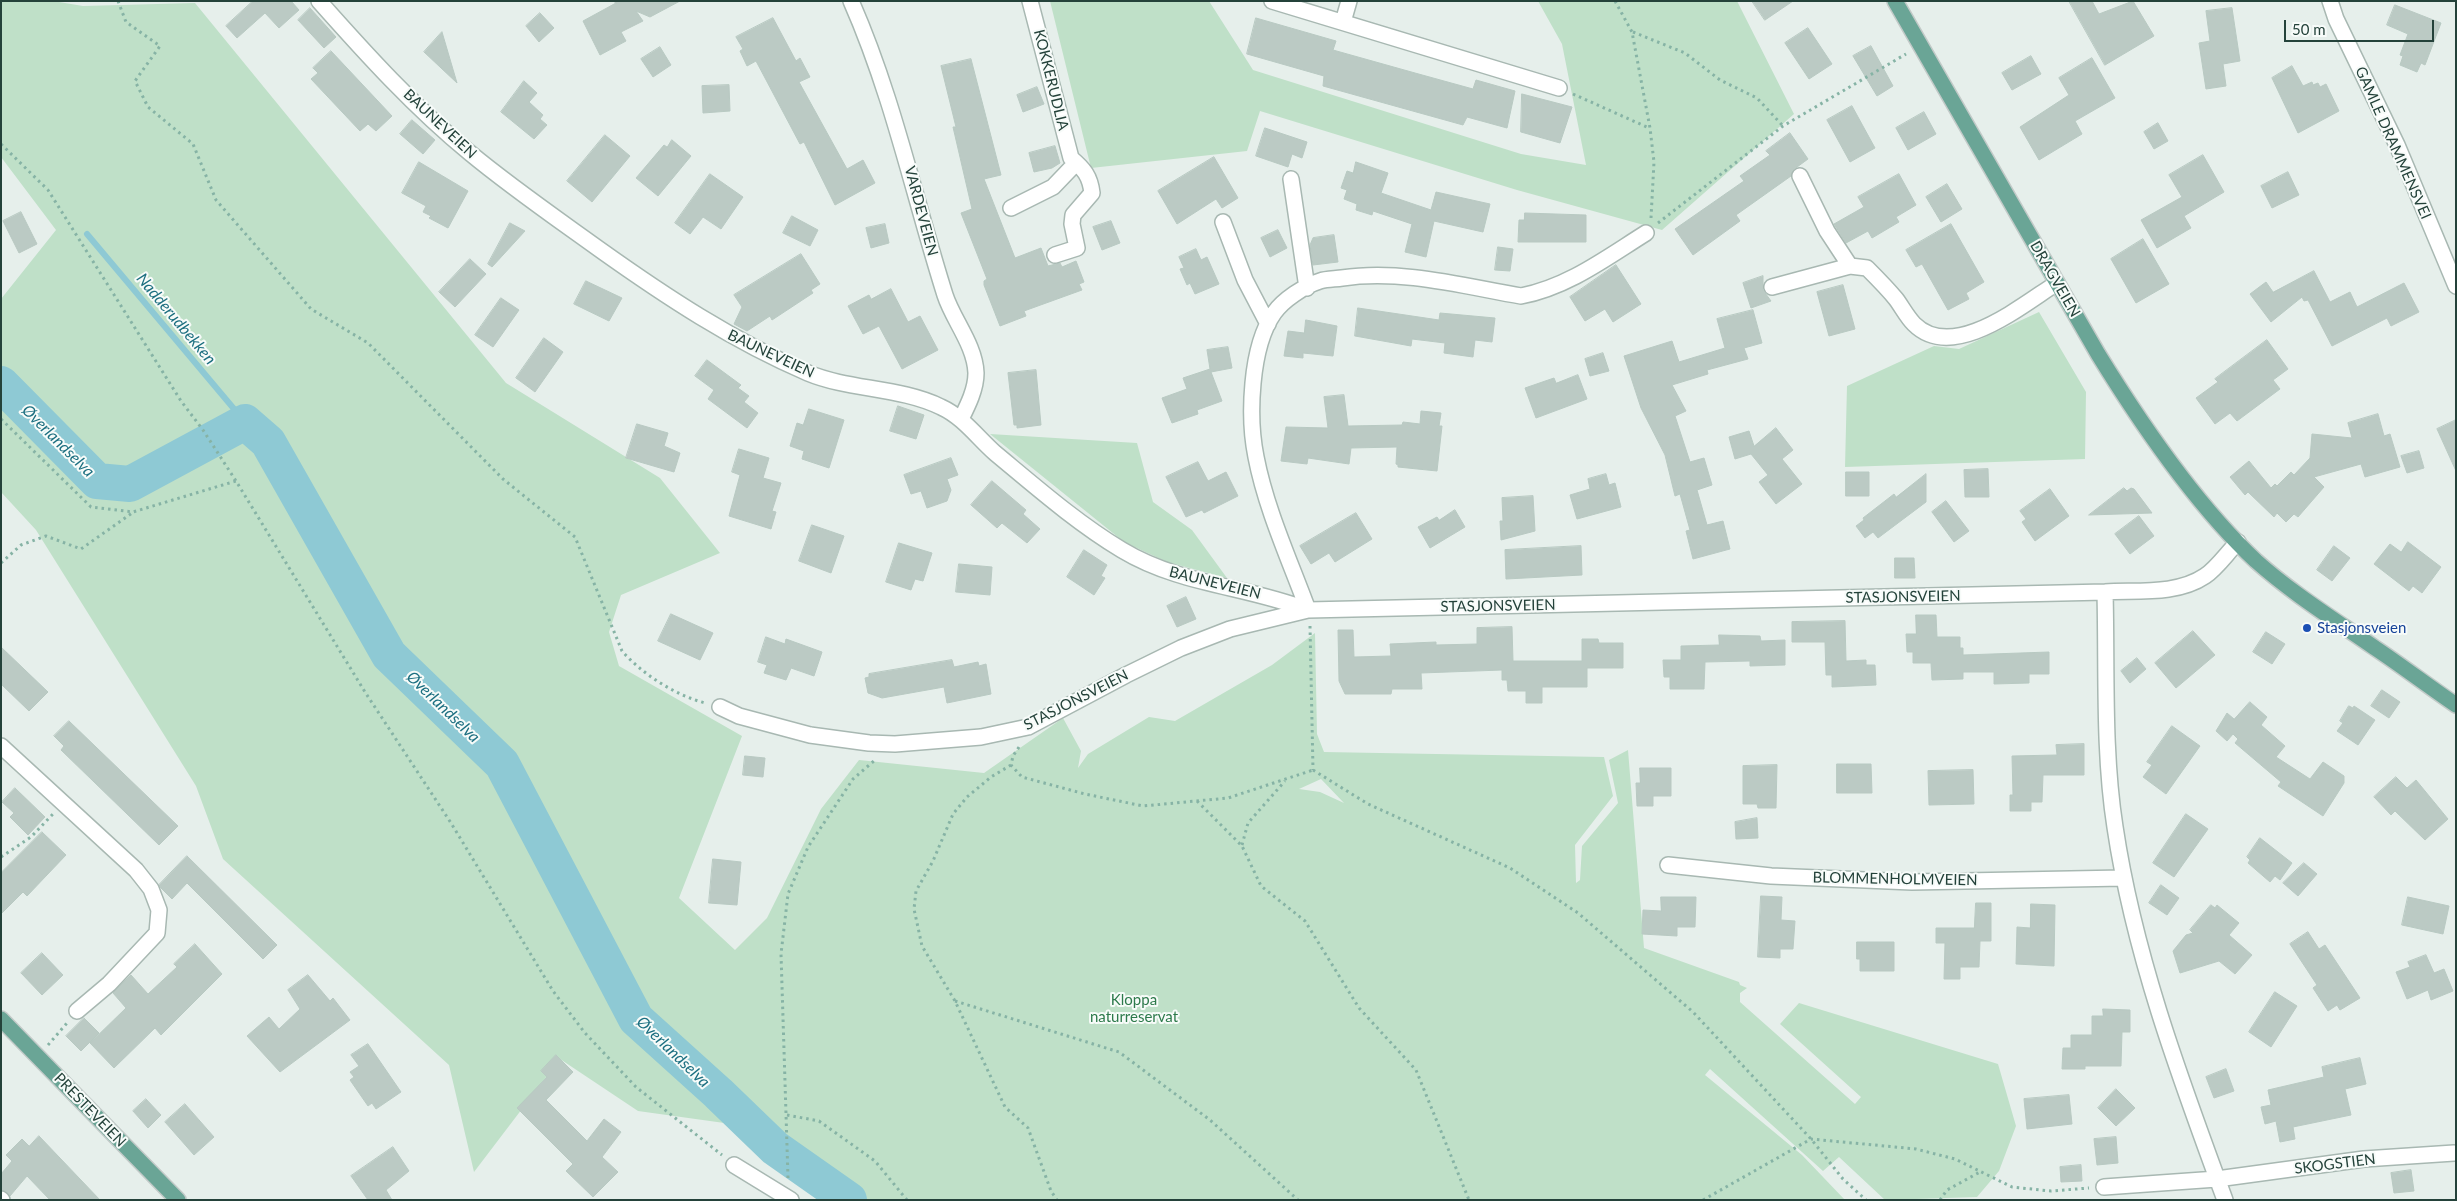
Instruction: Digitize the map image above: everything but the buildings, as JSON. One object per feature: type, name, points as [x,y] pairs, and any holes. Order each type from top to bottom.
[{"type":"main road","name":"DRAGVEIEN","points":[[1895,1],[2058,283],[2140,420],[2238,542]]},
{"type":"main road","points":[[2238,542],[2297,594],[2456,704]]},
{"type":"main road","name":"PRESTEVEIEN","points":[[1,1019],[178,1200]]},
{"type":"street","name":"BAUNEVEIEN","points":[[318,1],[429,116],[470,154],[606,254],[709,324],[812,374],[918,399],[941,407],[962,420],[979,439],[1081,523],[1123,551],[1160,570],[1190,579],[1278,598],[1308,610]]},
{"type":"street","name":"VARDEVEIEN","points":[[851,1],[884,84],[946,299],[970,352],[976,372],[972,398],[962,420]]},
{"type":"street","name":"KOKKERUDLIA","points":[[1030,1],[1074,160]]},
{"type":"street","points":[[1272,1],[1559,88]]},
{"type":"street","points":[[1343,22],[1349,1]]},
{"type":"street","name":"GAMLE DRAMMENSVEI","points":[[2330,1],[2336,19],[2397,145],[2456,286]]},
{"type":"street","points":[[1011,208],[1053,187],[1066,176],[1074,160],[1090,179],[1092,193],[1073,215],[1072,224],[1076,248],[1055,255]]},
{"type":"street","points":[[1800,176],[1827,231],[1850,266]]},
{"type":"street","points":[[1291,179],[1307,288]]},
{"type":"street","points":[[1223,222],[1245,280],[1268,324]]},
{"type":"street","points":[[1308,610],[1272,511],[1256,457],[1252,419],[1257,354],[1274,313],[1298,292],[1320,281],[1357,275],[1404,276],[1521,296],[1540,293],[1569,280],[1646,233]]},
{"type":"street","points":[[1772,287],[1813,278],[1850,266],[1867,268],[1894,297],[1914,325],[1932,336],[1955,338],[1977,332],[2058,283]]},
{"type":"street","name":"STASJONSVEIEN","points":[[720,707],[739,716],[810,735],[869,743],[895,744],[981,737],[1028,727],[1181,648],[1230,629],[1308,610],[2105,592],[2169,588],[2187,585],[2206,575],[2238,542]]},
{"type":"street","points":[[2105,592],[2108,755],[2114,824],[2123,878],[2143,959],[2225,1200]]},
{"type":"street","points":[[1,746],[136,870],[151,889],[160,910],[157,933],[110,984],[77,1011]]},
{"type":"street","name":"BLOMMENHOLMVEIEN","points":[[1668,865],[1771,876],[1912,882],[2123,878]]},
{"type":"street","name":"SKOGSTIEN","points":[[2104,1187],[2217,1179],[2364,1159],[2454,1153]]},
{"type":"street","points":[[734,1165],[791,1200]]},
{"type":"path","points":[[118,1],[126,22],[160,46],[135,81],[148,107],[193,144],[216,200],[311,309],[368,343],[503,479],[575,537],[622,651],[631,662],[660,682],[696,701],[720,707]]},
{"type":"path","points":[[1614,1],[1632,32],[1650,128],[1654,162],[1650,188],[1652,215],[1646,233]]},
{"type":"path","points":[[1632,32],[1684,53],[1720,80],[1757,98],[1783,126]]},
{"type":"path","points":[[1646,233],[1783,126],[1920,46]]},
{"type":"path","points":[[1559,88],[1650,128]]},
{"type":"path","points":[[1,144],[48,190],[180,401],[203,430],[236,481],[365,692],[451,823],[553,991],[585,1033],[636,1087],[734,1165]]},
{"type":"path","points":[[1,419],[91,507],[133,512]]},
{"type":"path","points":[[1,563],[21,545],[46,536],[81,548],[133,512],[236,481]]},
{"type":"path","points":[[1308,610],[1312,644],[1311,712],[1314,770]]},
{"type":"path","points":[[1028,727],[1025,738],[1013,756],[1011,765],[991,777],[967,797],[953,814],[933,861],[916,892],[914,909],[922,946],[954,1001],[1005,1107],[1028,1128],[1051,1191],[1058,1200]]},
{"type":"path","points":[[788,1182],[782,954],[788,894],[808,847],[853,779],[895,744]]},
{"type":"path","points":[[1011,765],[1022,777],[1085,794],[1143,806],[1228,798],[1314,770]]},
{"type":"path","points":[[1314,770],[1368,804],[1510,868],[1578,913],[1694,1012],[1811,1139],[1842,1179],[1866,1200]]},
{"type":"path","points":[[1242,846],[1248,823],[1286,780]]},
{"type":"path","points":[[1197,801],[1242,846],[1261,886],[1305,921],[1359,1008],[1416,1070],[1469,1200]]},
{"type":"path","points":[[1,857],[31,837],[64,803]]},
{"type":"path","points":[[954,1001],[1119,1052],[1210,1120],[1298,1200]]},
{"type":"path","points":[[38,1056],[77,1011]]},
{"type":"path","points":[[786,1115],[819,1121],[875,1162],[907,1200]]},
{"type":"path","points":[[1703,1200],[1811,1139],[1916,1149],[1955,1159],[2012,1186],[2051,1191],[2104,1187]]},
{"type":"path","points":[[1940,1200],[1948,1190],[1981,1171]]},
{"type":"green space","name":"Kloppa naturreservat","points":[[1,1],[53,1],[83,6],[195,3],[506,383],[660,478],[720,553],[621,595],[609,632],[619,666],[742,736],[679,898],[735,950],[767,918],[821,809],[859,760],[984,773],[1063,718],[1081,751],[1078,768],[1088,754],[1149,717],[1175,721],[1272,665],[1315,633],[1317,734],[1324,752],[1604,757],[1613,796],[1575,845],[1576,883],[1580,880],[1582,846],[1618,803],[1609,760],[1628,750],[1644,948],[1739,982],[1740,985],[1747,988],[1740,993],[1740,1002],[1855,1104],[1861,1097],[1780,1024],[1799,1003],[1998,1064],[2016,1126],[1999,1171],[1977,1197],[1885,1200],[1839,1157],[1823,1171],[1710,1069],[1705,1075],[1802,1155],[1845,1200],[824,1200],[753,1127],[638,1111],[560,1059],[474,1172],[449,1065],[223,859],[196,786],[36,530],[1,492],[1,299],[56,230],[1,157]],"holes":[[[1321,779],[1344,803],[1320,792],[1299,789]]]},
{"type":"green space","points":[[1050,1],[1209,1],[1253,70],[1521,154],[1586,165],[1562,44],[1538,1],[1737,1],[1794,114],[1662,230],[1517,190],[1260,111],[1247,151],[1091,168]]},
{"type":"green space","points":[[2039,312],[2086,392],[2085,459],[1845,467],[1847,386],[1934,346],[1959,349]]},
{"type":"green space","points":[[990,434],[1137,443],[1153,502],[1192,530],[1227,578],[1167,562],[1124,542]]},
{"type":"waterway","name":"Nadderudbekken","points":[[87,234],[245,422]]},
{"type":"waterway","name":"Øverlandselva","points":[[1,384],[97,481],[130,484],[245,422],[268,442],[389,655],[502,764],[636,1019],[718,1093],[775,1148],[849,1200]]},
{"type":"place","name":"Stasjonsveien","points":[[2307,628]]}]
